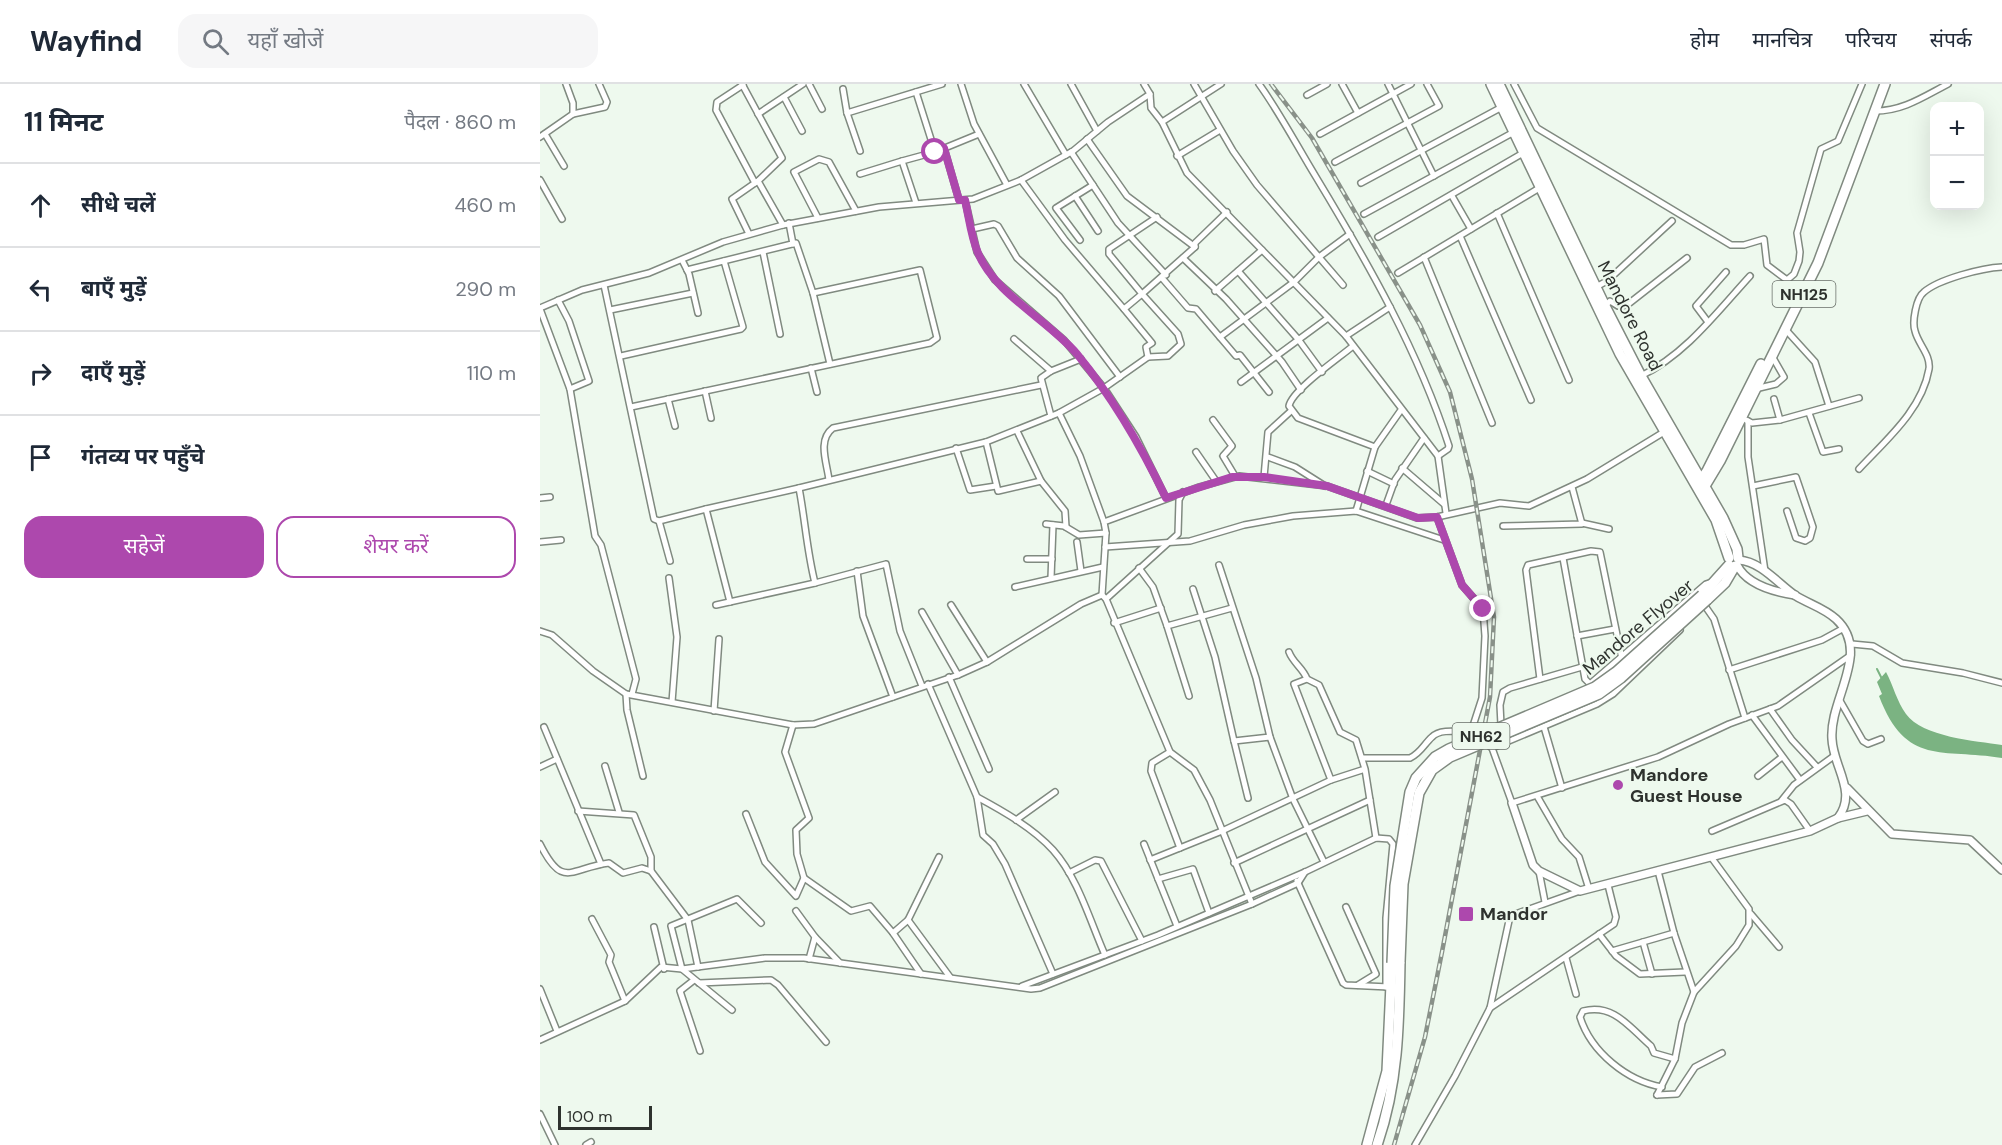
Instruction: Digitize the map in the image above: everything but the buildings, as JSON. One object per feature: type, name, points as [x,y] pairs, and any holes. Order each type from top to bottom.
[{"type":"highway","name":"Mandore Road","points":[[1491,84],[1641,376],[1701,487]]},
{"type":"highway","name":"Mandore Road","points":[[1499,84],[1620,354],[1664,432],[1701,487]]},
{"type":"highway","name":"NH125","points":[[1701,487],[1808,271],[1879,84]]},
{"type":"highway","name":"NH125","points":[[1701,487],[1745,419],[1755,389],[1818,263],[1873,111],[1886,84]]},
{"type":"highway","points":[[1701,487],[1734,562]]},
{"type":"highway","name":"NH62","points":[[1720,582],[1734,562]]},
{"type":"highway","name":"Mandore Flyover","points":[[1392,987],[1396,963],[1395,886],[1410,792],[1424,767],[1449,749],[1595,687],[1705,600],[1720,582]]},
{"type":"highway","name":"NH62","points":[[1367,1145],[1387,1071],[1392,987]]},
{"type":"highway","name":"NH62","points":[[1377,1145],[1398,1057],[1392,987]]},
{"type":"street","points":[[566,84],[573,103],[573,114]]},
{"type":"street","points":[[564,166],[542,135],[573,114],[605,107],[607,102],[599,84]]},
{"type":"street","points":[[758,114],[803,84]]},
{"type":"street","points":[[809,84],[822,109]]},
{"type":"street","points":[[847,113],[942,84]]},
{"type":"street","points":[[961,84],[979,134],[1007,185]]},
{"type":"street","points":[[1024,84],[1068,154],[1129,235],[1188,308],[1197,309],[1269,392]]},
{"type":"street","points":[[1071,84],[1097,131]]},
{"type":"street","points":[[1144,84],[1150,94],[1151,108],[1162,122],[1187,173],[1346,336],[1438,456],[1446,513]]},
{"type":"street","points":[[1194,84],[1220,130],[1257,185],[1343,285]]},
{"type":"street","points":[[1162,122],[1221,84]]},
{"type":"street","points":[[1259,84],[1350,234],[1390,307],[1429,389],[1449,446],[1438,456]]},
{"type":"street","points":[[1307,95],[1327,84]]},
{"type":"street","points":[[1342,84],[1358,113]]},
{"type":"street","points":[[1388,84],[1434,176]]},
{"type":"street","points":[[1320,134],[1411,84]]},
{"type":"street","points":[[1335,162],[1439,106],[1427,84]]},
{"type":"street","points":[[1514,84],[1537,129],[1731,244],[1744,245],[1764,239],[1767,265],[1787,280],[1794,274],[1798,261],[1800,252],[1797,233],[1821,149],[1838,141],[1862,84]]},
{"type":"street","points":[[1873,111],[1889,112],[1948,84]]},
{"type":"street","points":[[749,234],[732,200],[757,182],[782,158],[742,85],[717,102],[716,110],[757,182],[786,224],[793,244]]},
{"type":"street","points":[[843,89],[847,113],[860,151]]},
{"type":"street","points":[[916,92],[935,152]]},
{"type":"street","points":[[643,776],[627,710],[629,694],[636,679],[601,545],[596,536],[570,389],[540,308],[582,290],[649,273],[749,234],[786,224],[856,211],[962,200],[1007,185],[1021,180],[1068,154],[1150,94]]},
{"type":"street","points":[[784,97],[802,131]]},
{"type":"street","points":[[1361,183],[1502,107]]},
{"type":"street","points":[[1177,156],[1220,130]]},
{"type":"street","points":[[1364,214],[1514,132]]},
{"type":"street","points":[[860,174],[935,152],[979,134]]},
{"type":"street","points":[[1087,139],[1117,185],[1127,196],[1195,247]]},
{"type":"street","points":[[944,148],[972,229],[977,252],[995,280],[1064,340],[1104,388],[1136,437],[1166,498]]},
{"type":"street","points":[[1378,237],[1525,152]]},
{"type":"street","points":[[818,218],[794,172],[819,159],[829,162],[856,211]]},
{"type":"street","points":[[902,161],[916,203]]},
{"type":"street","points":[[540,180],[562,219]]},
{"type":"street","points":[[1021,180],[1065,240],[1152,343],[1146,347],[1148,357]]},
{"type":"street","points":[[1080,240],[1056,208],[1093,185]]},
{"type":"street","points":[[1398,273],[1544,185]]},
{"type":"street","points":[[1075,196],[1098,231]]},
{"type":"street","points":[[1452,196],[1471,229]]},
{"type":"street","points":[[1124,309],[1164,277],[1227,212]]},
{"type":"street","points":[[1497,213],[1569,380]]},
{"type":"street","points":[[659,521],[986,442],[1059,413],[1104,388],[1148,357],[1168,356],[1181,344],[1178,334],[1108,252],[1156,217]]},
{"type":"street","points":[[1596,287],[1607,281],[1672,221]]},
{"type":"street","points":[[972,229],[994,224],[998,226],[1017,258],[1059,296],[1120,377]]},
{"type":"street","points":[[1220,337],[1294,282],[1319,257],[1350,234]]},
{"type":"street","points":[[1460,236],[1531,400]]},
{"type":"street","points":[[687,270],[796,243],[813,293],[830,364]]},
{"type":"street","points":[[1215,291],[1262,250]]},
{"type":"street","points":[[763,252],[780,334]]},
{"type":"street","points":[[1424,257],[1492,423]]},
{"type":"street","points":[[1183,258],[1215,291],[1227,299],[1301,390]]},
{"type":"street","points":[[1605,306],[1610,301],[1618,306],[1627,305],[1687,258]]},
{"type":"street","points":[[682,260],[687,270],[698,314]]},
{"type":"street","points":[[621,356],[741,329],[743,327],[724,261]]},
{"type":"street","points":[[1859,469],[1914,407],[1928,373],[1929,360],[1914,328],[1919,297],[1929,289],[1960,276],[2002,267]]},
{"type":"street","points":[[631,407],[930,343],[937,338],[920,270],[813,293]]},
{"type":"street","points":[[1238,271],[1298,339],[1322,372]]},
{"type":"street","points":[[1708,322],[1696,306],[1726,273]]},
{"type":"street","points":[[1641,376],[1666,363],[1750,276]]},
{"type":"street","points":[[604,285],[621,356],[653,516],[659,521],[670,561]]},
{"type":"street","points":[[610,310],[693,293]]},
{"type":"street","points":[[558,300],[590,381],[570,389]]},
{"type":"street","points":[[1346,336],[1390,307]]},
{"type":"street","points":[[1241,382],[1328,318]]},
{"type":"street","points":[[1786,330],[1815,362],[1829,406]]},
{"type":"street","points":[[1014,339],[1051,371]]},
{"type":"street","points":[[1353,346],[1290,401],[1291,411],[1298,418],[1375,447]]},
{"type":"street","points":[[1755,389],[1776,384],[1784,377],[1772,356]]},
{"type":"street","points":[[1051,417],[1041,378],[1051,371],[1081,359]]},
{"type":"street","points":[[811,368],[817,392]]},
{"type":"street","points":[[829,480],[823,441],[825,434],[833,428],[1041,384]]},
{"type":"street","points":[[705,391],[711,418]]},
{"type":"street","points":[[1765,571],[1748,457],[1745,419],[1780,420],[1859,398]]},
{"type":"street","points":[[668,399],[675,426]]},
{"type":"street","points":[[1774,399],[1780,420]]},
{"type":"street","points":[[1356,511],[1375,447],[1401,410]]},
{"type":"street","points":[[1264,477],[1268,457],[1269,431],[1291,411]]},
{"type":"street","points":[[1059,413],[1080,456],[1104,522],[1106,533],[1103,567],[1105,599],[1114,623],[1170,752],[1194,770],[1210,800],[1252,904]]},
{"type":"street","points":[[1809,413],[1823,452],[1839,449]]},
{"type":"street","points":[[1213,420],[1232,446],[1223,456],[1235,476]]},
{"type":"street","points":[[1017,431],[1041,481],[1065,511],[1066,527]]},
{"type":"street","points":[[1268,457],[1294,467],[1327,486],[1359,498],[1386,505],[1418,518],[1438,519],[1446,513],[1500,502],[1529,506],[1572,487],[1664,432]]},
{"type":"street","points":[[1386,505],[1402,468],[1424,438]]},
{"type":"street","points":[[986,442],[999,492],[1041,481]]},
{"type":"street","points":[[956,448],[970,490],[996,486]]},
{"type":"street","points":[[1196,452],[1216,481]]},
{"type":"street","points":[[1402,468],[1444,504]]},
{"type":"street","points":[[1367,471],[1394,484]]},
{"type":"street","points":[[1104,522],[1183,492],[1235,476],[1264,477],[1327,486]]},
{"type":"street","points":[[1753,486],[1796,477],[1813,527],[1810,538],[1805,541],[1796,538],[1787,511]]},
{"type":"street","points":[[1572,487],[1582,522]]},
{"type":"street","points":[[799,488],[808,536],[808,556],[815,583]]},
{"type":"street","points":[[540,631],[552,635],[585,665],[629,694],[792,727],[814,724],[834,719],[928,684],[950,679],[987,662],[1081,604],[1105,599],[1175,541],[1178,534],[1179,500],[1183,492]]},
{"type":"street","points":[[540,498],[550,497]]},
{"type":"street","points":[[706,509],[730,602]]},
{"type":"street","points":[[1105,547],[1190,541],[1244,525],[1293,516],[1356,511],[1442,537]]},
{"type":"street","points":[[1438,519],[1442,537],[1462,585],[1483,609],[1485,636],[1482,698],[1471,732]]},
{"type":"street","points":[[1503,526],[1582,522],[1609,530]]},
{"type":"street","points":[[1046,524],[1066,527],[1078,535],[1106,533]]},
{"type":"street","points":[[1051,578],[1053,525]]},
{"type":"street","points":[[540,542],[561,540]]},
{"type":"street","points":[[1077,542],[1082,571]]},
{"type":"street","points":[[1540,679],[1526,570],[1528,565],[1591,551],[1600,552],[1622,659]]},
{"type":"street","points":[[1563,558],[1582,667],[1585,679],[1590,684],[1622,659],[1706,584],[1720,582]]},
{"type":"street","points":[[1027,559],[1052,559]]},
{"type":"street","points":[[1734,562],[1765,571],[1795,595],[1830,614],[1844,628],[1852,644],[1851,655],[1832,729],[1834,756],[1847,788],[1895,836],[1970,840],[2002,870]]},
{"type":"street","points":[[1734,562],[1744,574],[1765,587],[1795,595]]},
{"type":"street","points":[[716,605],[815,583],[886,564],[900,631],[922,686]]},
{"type":"street","points":[[1219,565],[1256,678],[1270,737],[1293,799],[1324,862]]},
{"type":"street","points":[[1015,587],[1103,567]]},
{"type":"street","points":[[1141,570],[1149,578],[1161,608],[1189,696]]},
{"type":"street","points":[[857,571],[863,616],[893,697]]},
{"type":"street","points":[[669,578],[677,637],[672,702]]},
{"type":"street","points":[[1193,589],[1215,657],[1248,798]]},
{"type":"street","points":[[1492,748],[1581,712],[1613,694],[1705,600],[1714,619],[1745,718]]},
{"type":"street","points":[[951,605],[987,662]]},
{"type":"street","points":[[1114,623],[1161,608]]},
{"type":"street","points":[[1167,626],[1232,608]]},
{"type":"street","points":[[922,612],[958,675]]},
{"type":"street","points":[[1729,670],[1822,640],[1844,628]]},
{"type":"street","points":[[1577,636],[1615,629]]},
{"type":"street","points":[[714,711],[719,639]]},
{"type":"street","points":[[1852,644],[1873,646],[1902,663],[1963,673],[2002,683]]},
{"type":"street","points":[[1289,652],[1293,661],[1303,668],[1307,679],[1319,685],[1340,732],[1356,740],[1365,769],[1376,838]]},
{"type":"street","points":[[1512,803],[1658,757],[1770,709],[1851,655]]},
{"type":"street","points":[[1502,745],[1500,705],[1503,692],[1582,667]]},
{"type":"street","points":[[950,679],[989,769]]},
{"type":"street","points":[[1307,679],[1294,684],[1330,780]]},
{"type":"street","points":[[928,684],[936,707],[977,797],[983,835],[993,844],[1005,864],[1053,974]]},
{"type":"street","points":[[1839,699],[1863,741],[1868,744],[1881,739]]},
{"type":"street","points":[[1770,709],[1792,740],[1817,767]]},
{"type":"street","points":[[1752,715],[1800,780]]},
{"type":"street","points":[[544,727],[601,864]]},
{"type":"street","points":[[792,727],[785,752],[809,818],[796,830],[797,854],[804,878],[851,911],[870,906],[893,933],[921,974]]},
{"type":"street","points":[[1544,727],[1562,788]]},
{"type":"street","points":[[1362,758],[1410,758],[1417,755],[1432,736],[1439,732],[1471,732],[1492,748],[1529,854],[1539,872],[1545,902]]},
{"type":"street","points":[[1234,741],[1270,737]]},
{"type":"street","points":[[1170,752],[1152,763],[1151,771],[1180,848]]},
{"type":"street","points":[[1712,831],[1782,800],[1800,780],[1834,756]]},
{"type":"street","points":[[1758,776],[1782,757]]},
{"type":"street","points":[[540,766],[557,759]]},
{"type":"street","points":[[605,766],[619,812]]},
{"type":"street","points":[[1150,860],[1222,831],[1330,780],[1365,769]]},
{"type":"street","points":[[1838,818],[1847,788]]},
{"type":"street","points":[[1016,820],[1055,792]]},
{"type":"street","points":[[1537,796],[1562,839],[1579,857],[1589,889]]},
{"type":"street","points":[[977,797],[1016,820],[1052,848],[1069,873],[1105,955]]},
{"type":"street","points":[[1234,863],[1370,800]]},
{"type":"street","points":[[1782,800],[1791,804],[1810,831]]},
{"type":"street","points":[[578,811],[628,812],[638,819],[651,857],[651,871]]},
{"type":"street","points":[[1416,1145],[1490,1008],[1510,916],[1580,891],[1810,831],[1838,818],[1868,811]]},
{"type":"street","points":[[746,814],[765,861],[796,896],[804,878]]},
{"type":"street","points":[[1022,986],[1209,913],[1248,895],[1294,876],[1305,872],[1376,838],[1389,839],[1393,844],[1386,918],[1392,987],[1346,986],[1341,980],[1294,876]]},
{"type":"street","points":[[540,844],[550,863],[560,871],[574,873],[609,863],[623,873],[642,868],[651,871],[688,920],[698,967]]},
{"type":"street","points":[[1144,844],[1177,926]]},
{"type":"street","points":[[893,933],[908,920],[939,857]]},
{"type":"street","points":[[1711,857],[1751,914],[1779,947]]},
{"type":"street","points":[[1069,873],[1095,860],[1101,861],[1142,941]]},
{"type":"street","points":[[1158,879],[1193,869],[1209,913]]},
{"type":"street","points":[[1658,871],[1685,972],[1694,992]]},
{"type":"street","points":[[540,1040],[625,1001],[652,973],[661,968],[682,969],[765,958],[809,958],[1031,989],[1040,988],[1252,904],[1298,883],[1305,872]]},
{"type":"street","points":[[1539,872],[1580,891]]},
{"type":"street","points":[[1490,1008],[1614,924],[1616,917],[1608,885]]},
{"type":"street","points":[[732,1010],[682,969],[671,926],[737,899],[761,923]]},
{"type":"street","points":[[1346,907],[1376,974],[1356,986]]},
{"type":"street","points":[[796,911],[815,937],[840,963]]},
{"type":"street","points":[[1722,1053],[1695,1067],[1677,1094],[1657,1095],[1675,1059],[1682,1023],[1694,992],[1736,946],[1749,925],[1751,914]]},
{"type":"street","points":[[592,919],[610,955],[609,962],[625,1001]]},
{"type":"street","points":[[908,920],[950,977]]},
{"type":"street","points":[[654,927],[664,969]]},
{"type":"street","points":[[1612,951],[1674,933]]},
{"type":"street","points":[[1599,934],[1627,967],[1640,975],[1685,972]]},
{"type":"street","points":[[809,958],[815,937]]},
{"type":"street","points":[[1643,942],[1652,974]]},
{"type":"street","points":[[1566,958],[1576,994]]},
{"type":"street","points":[[700,1051],[680,991],[696,981],[771,980],[778,985],[825,1042]]},
{"type":"street","points":[[540,989],[557,1032]]},
{"type":"street","points":[[1662,1087],[1635,1079],[1593,1044],[1580,1017],[1583,1011],[1593,1008],[1615,1013],[1651,1046],[1654,1053],[1675,1059]]},
{"type":"street","points":[[540,1114],[555,1145]]},
{"type":"shaded area","points":[[1886,672],[1903,709],[1914,722],[1950,737],[2002,745],[2002,758],[1944,753],[1914,744],[1901,734],[1890,719],[1879,696],[1882,694],[1877,682]]},
{"type":"waterway","points":[[1877,669],[1882,679]]},
{"type":"railway","points":[[1271,84],[1312,138],[1420,325],[1450,392],[1472,479],[1494,617],[1490,697],[1442,952],[1425,1037],[1394,1145]]},
{"type":"place","name":"Mandore Guest House","points":[[1618,785]]},
{"type":"place","name":"Mandor","points":[[1466,914]]},
{"type":"route","points":[[935,152],[944,148],[959,200],[965,200],[977,252],[982,262],[995,280],[1064,340],[1104,388],[1136,437],[1166,498],[1232,477],[1264,477],[1327,486],[1418,518],[1437,517],[1441,535],[1462,585],[1477,599],[1483,609]]}]
